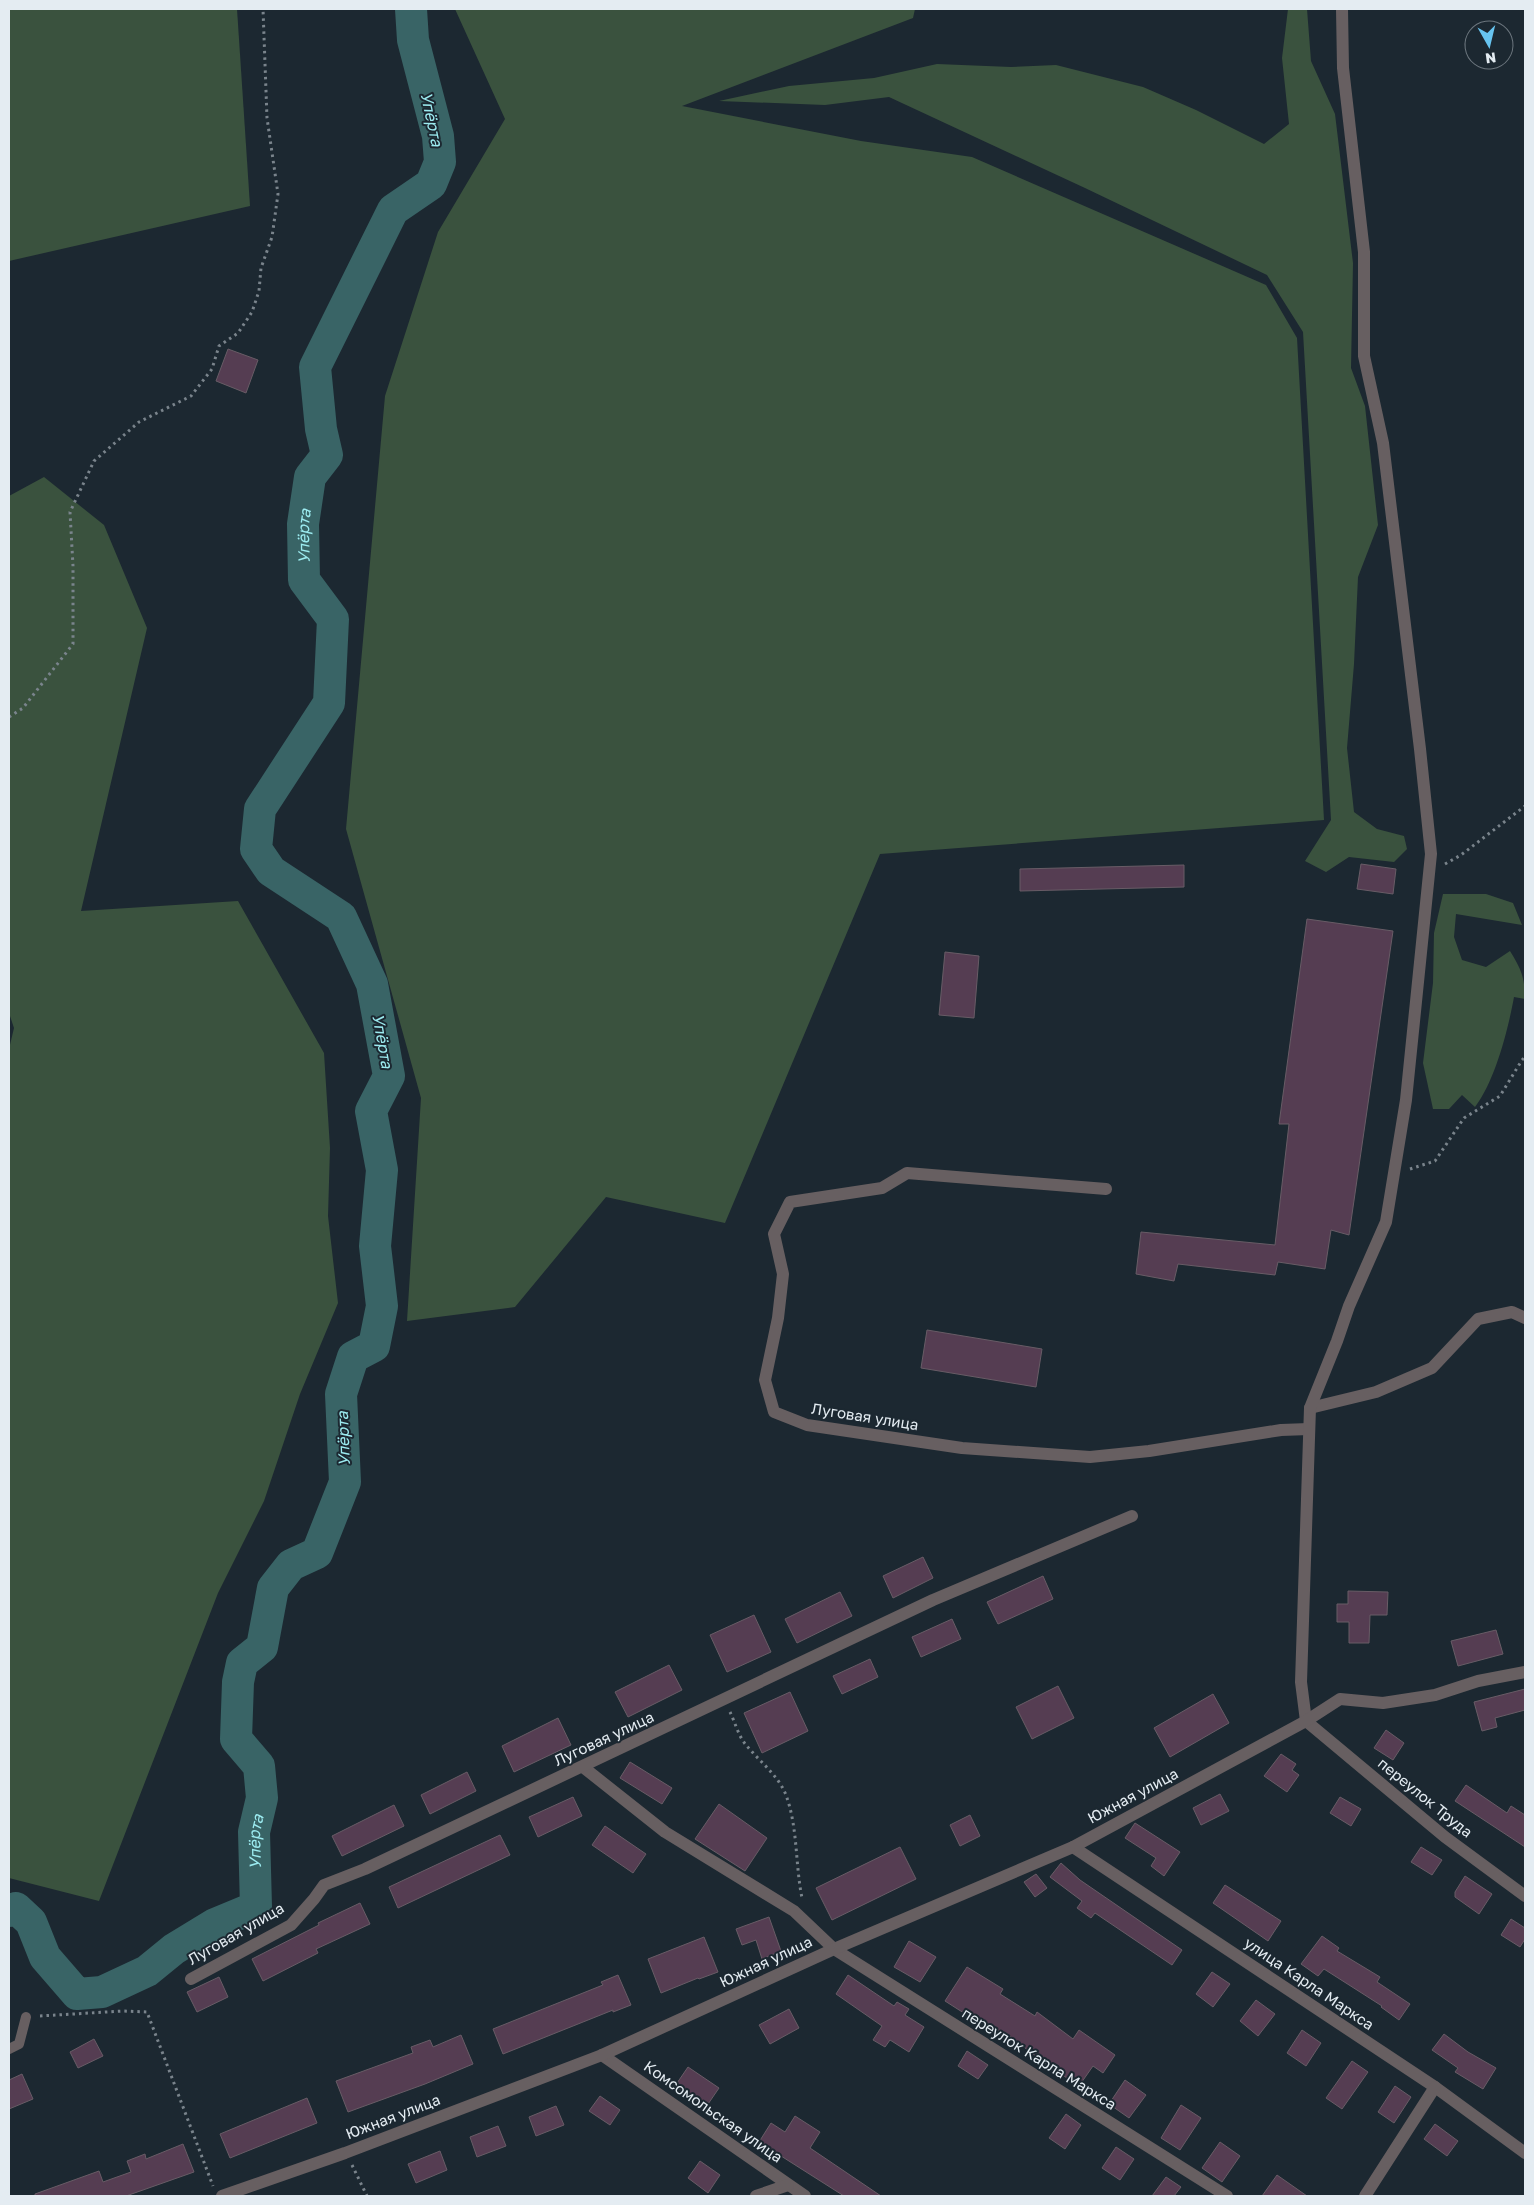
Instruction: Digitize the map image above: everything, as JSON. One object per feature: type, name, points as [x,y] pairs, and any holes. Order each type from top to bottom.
[{"type":"street","points":[[1306,1721],[1301,1682],[1310,1408],[1349,1306],[1386,1222],[1406,1100],[1431,854],[1383,444],[1364,356],[1364,252],[1343,68],[1342,9]]},
{"type":"street","name":"Луговая улица","points":[[1106,1189],[907,1173],[882,1188],[790,1202],[774,1234],[783,1274],[778,1318],[765,1380],[774,1412],[807,1425],[962,1448],[1090,1457],[1148,1451],[1281,1430],[1309,1430]]},
{"type":"street","points":[[1310,1408],[1376,1392],[1432,1368],[1478,1319],[1512,1312],[1525,1318]]},
{"type":"street","name":"Луговая улица","points":[[190,1978],[248,1950],[291,1925],[324,1885],[365,1869],[583,1767],[933,1600],[1132,1516]]},
{"type":"street","name":"Южная улица","points":[[218,2192],[346,2153],[602,2055],[834,1949],[1073,1847],[1306,1721],[1340,1699],[1383,1703],[1436,1696],[1478,1681],[1525,1672]]},
{"type":"street","name":"переулок Труда","points":[[1306,1721],[1445,1837],[1525,1896]]},
{"type":"street","name":"переулок Карла Маркса","points":[[583,1767],[665,1832],[794,1911],[834,1949],[1227,2196]]},
{"type":"street","name":"улица Карла Маркса","points":[[1073,1847],[1435,2087],[1525,2153]]},
{"type":"street","name":"Комсомольская улица","points":[[602,2055],[805,2196]]},
{"type":"street","points":[[1365,2196],[1435,2087]]},
{"type":"street","points":[[756,2196],[788,2185]]},
{"type":"lane","points":[[9,2049],[20,2044],[26,2017]]},
{"type":"path","points":[[9,717],[23,708],[72,644],[73,566],[70,512],[94,461],[139,422],[191,396],[212,369],[219,346],[238,333],[252,312],[259,291],[262,268],[272,237],[278,194],[267,118],[263,9]]},
{"type":"path","points":[[1429,873],[1460,855],[1525,806]]},
{"type":"path","points":[[1394,1175],[1435,1161],[1464,1118],[1500,1096],[1525,1057]]},
{"type":"path","points":[[724,1700],[745,1745],[769,1768],[785,1793],[796,1838],[798,1878],[807,1923]]},
{"type":"path","points":[[26,2017],[123,2011],[147,2012],[218,2192]]},
{"type":"path","points":[[346,2153],[367,2196]]},
{"type":"green space","points":[[9,9],[237,9],[250,206],[9,261]]},
{"type":"green space","points":[[455,9],[915,9],[913,18],[682,106],[861,141],[972,157],[1266,285],[1297,338],[1324,820],[880,854],[725,1223],[606,1197],[515,1307],[407,1321],[421,1098],[346,829],[385,396],[438,232],[505,119]]},
{"type":"green space","points":[[1288,9],[1307,9],[1311,61],[1335,114],[1353,263],[1351,368],[1365,406],[1378,525],[1358,577],[1354,664],[1347,748],[1354,812],[1377,829],[1404,836],[1407,849],[1394,862],[1349,857],[1326,872],[1305,861],[1331,820],[1303,332],[1267,275],[889,97],[825,105],[719,101],[789,86],[874,78],[937,64],[1011,67],[1056,65],[1143,87],[1196,110],[1264,144],[1289,124],[1282,58]]},
{"type":"green space","points":[[44,477],[104,525],[147,628],[81,911],[238,901],[324,1053],[330,1148],[328,1216],[338,1303],[300,1394],[264,1501],[218,1593],[99,1901],[9,1878],[9,1049],[14,1028],[9,1013],[9,496]]},
{"type":"green space","points":[[1443,894],[1486,894],[1513,903],[1522,925],[1456,914],[1454,937],[1462,960],[1486,967],[1510,951],[1520,968],[1524,985],[1525,999],[1514,997],[1495,1069],[1475,1107],[1462,1095],[1449,1109],[1433,1109],[1423,1063],[1433,983],[1434,933]]},
{"type":"building","points":[[228,349],[258,360],[246,393],[216,381]]},
{"type":"building","points":[[1361,864],[1396,869],[1393,894],[1357,889]]},
{"type":"building","points":[[1184,865],[1184,887],[1020,891],[1020,869]]},
{"type":"building","points":[[1307,919],[1393,931],[1349,1235],[1331,1230],[1325,1269],[1278,1262],[1275,1275],[1178,1264],[1174,1281],[1136,1274],[1141,1232],[1275,1245],[1289,1124],[1279,1124]]},
{"type":"building","points":[[945,952],[979,956],[974,1018],[939,1015]]},
{"type":"building","points":[[927,1330],[1042,1349],[1036,1387],[921,1368]]},
{"type":"building","points":[[923,1557],[933,1578],[893,1598],[883,1576]]},
{"type":"building","points":[[1043,1576],[1053,1599],[998,1624],[987,1602]]},
{"type":"building","points":[[1348,1591],[1388,1592],[1387,1615],[1370,1615],[1369,1643],[1349,1643],[1349,1622],[1337,1622],[1337,1604],[1348,1604]]},
{"type":"building","points":[[840,1592],[852,1616],[797,1643],[785,1619]]},
{"type":"building","points":[[754,1615],[771,1652],[727,1672],[710,1635]]},
{"type":"building","points":[[952,1619],[961,1639],[921,1657],[912,1637]]},
{"type":"building","points":[[1496,1630],[1503,1654],[1458,1666],[1451,1641]]},
{"type":"building","points":[[870,1659],[878,1677],[842,1694],[833,1676]]},
{"type":"building","points":[[669,1665],[682,1690],[628,1717],[615,1692]]},
{"type":"building","points":[[1058,1686],[1074,1718],[1032,1739],[1016,1707]]},
{"type":"building","points":[[1525,1689],[1525,1710],[1495,1718],[1497,1727],[1482,1731],[1474,1702]]},
{"type":"building","points":[[790,1692],[808,1731],[762,1753],[744,1713]]},
{"type":"building","points":[[1213,1694],[1229,1723],[1170,1757],[1154,1728]]},
{"type":"building","points":[[558,1718],[571,1745],[514,1772],[502,1746]]},
{"type":"building","points":[[1386,1730],[1404,1743],[1393,1760],[1374,1748]]},
{"type":"building","points":[[1281,1754],[1296,1764],[1292,1770],[1299,1775],[1287,1792],[1264,1776]]},
{"type":"building","points":[[630,1762],[672,1788],[662,1804],[620,1778]]},
{"type":"building","points":[[467,1772],[476,1791],[430,1814],[421,1795]]},
{"type":"building","points":[[1466,1785],[1507,1813],[1511,1806],[1525,1815],[1525,1847],[1455,1801]]},
{"type":"building","points":[[1220,1794],[1229,1811],[1201,1825],[1193,1808]]},
{"type":"building","points":[[573,1797],[582,1816],[538,1837],[529,1817]]},
{"type":"building","points":[[1340,1797],[1361,1809],[1351,1826],[1330,1813]]},
{"type":"building","points":[[719,1804],[767,1838],[745,1871],[695,1839]]},
{"type":"building","points":[[394,1805],[404,1826],[342,1856],[332,1836]]},
{"type":"building","points":[[970,1815],[980,1836],[960,1846],[950,1825]]},
{"type":"building","points":[[1135,1823],[1180,1852],[1164,1876],[1151,1866],[1156,1858],[1125,1838]]},
{"type":"building","points":[[605,1826],[646,1854],[633,1873],[592,1845]]},
{"type":"building","points":[[500,1835],[510,1855],[398,1908],[389,1887]]},
{"type":"building","points":[[900,1847],[916,1879],[832,1920],[816,1888]]},
{"type":"building","points":[[1421,1847],[1442,1860],[1432,1875],[1411,1862]]},
{"type":"building","points":[[1061,1863],[1080,1880],[1182,1950],[1172,1965],[1095,1913],[1091,1918],[1077,1908],[1082,1901],[1050,1877]]},
{"type":"building","points":[[1036,1874],[1047,1888],[1035,1897],[1024,1882]]},
{"type":"building","points":[[1465,1876],[1492,1894],[1479,1914],[1455,1897],[1455,1892]]},
{"type":"building","points":[[1225,1885],[1281,1921],[1268,1941],[1213,1903]]},
{"type":"building","points":[[360,1903],[370,1924],[316,1949],[318,1953],[263,1981],[252,1959],[319,1925],[318,1923]]},
{"type":"building","points":[[769,1917],[781,1951],[762,1959],[756,1940],[742,1945],[736,1929]]},
{"type":"building","points":[[1511,1919],[1525,1928],[1525,1939],[1520,1947],[1501,1935]]},
{"type":"building","points":[[1322,1936],[1339,1948],[1337,1951],[1380,1977],[1377,1982],[1410,2004],[1399,2020],[1382,2006],[1324,1969],[1318,1976],[1301,1964]]},
{"type":"building","points":[[704,1937],[718,1972],[661,1993],[648,1959]]},
{"type":"building","points":[[909,1941],[936,1957],[920,1982],[894,1967]]},
{"type":"building","points":[[967,1967],[1003,1989],[1000,1994],[1035,2016],[1037,2012],[1073,2039],[1079,2030],[1115,2055],[1103,2073],[1093,2066],[1079,2086],[1043,2062],[1006,2033],[1005,2035],[983,2021],[981,2024],[945,2001]]},
{"type":"building","points":[[1212,1972],[1230,1984],[1213,2007],[1196,1994]]},
{"type":"building","points":[[618,1975],[631,2005],[613,2012],[613,2010],[503,2054],[493,2029],[603,1985],[601,1982]]},
{"type":"building","points":[[848,1975],[894,2006],[897,2002],[909,2009],[905,2015],[924,2027],[909,2052],[890,2040],[885,2047],[873,2040],[882,2026],[836,1994]]},
{"type":"building","points":[[219,1977],[228,1997],[197,2012],[187,1992]]},
{"type":"building","points":[[1256,2000],[1275,2014],[1258,2036],[1240,2021]]},
{"type":"building","points":[[789,2009],[799,2028],[770,2044],[759,2025]]},
{"type":"building","points":[[1302,2030],[1321,2043],[1306,2066],[1287,2053]]},
{"type":"building","points":[[1444,2034],[1468,2052],[1496,2068],[1483,2089],[1455,2072],[1458,2068],[1432,2050]]},
{"type":"building","points":[[461,2035],[473,2064],[348,2112],[336,2081],[413,2053],[411,2047],[430,2040],[433,2047]]},
{"type":"building","points":[[94,2039],[103,2056],[78,2068],[70,2052]]},
{"type":"building","points":[[967,2051],[988,2065],[978,2079],[958,2066]]},
{"type":"building","points":[[1352,2061],[1368,2072],[1342,2109],[1326,2098]]},
{"type":"building","points":[[688,2067],[719,2088],[706,2107],[675,2086]]},
{"type":"building","points":[[22,2074],[33,2099],[9,2109],[9,2080]]},
{"type":"building","points":[[1125,2080],[1146,2095],[1129,2118],[1109,2104]]},
{"type":"building","points":[[1395,2086],[1411,2097],[1394,2123],[1378,2112]]},
{"type":"building","points":[[600,2096],[620,2110],[610,2125],[589,2111]]},
{"type":"building","points":[[307,2098],[317,2123],[230,2158],[220,2134]]},
{"type":"building","points":[[1181,2105],[1201,2118],[1180,2150],[1161,2138]]},
{"type":"building","points":[[556,2106],[564,2125],[536,2136],[529,2117]]},
{"type":"building","points":[[1066,2114],[1081,2125],[1065,2149],[1049,2138]]},
{"type":"building","points":[[795,2116],[820,2132],[810,2148],[881,2196],[844,2196],[759,2142],[771,2123],[785,2132]]},
{"type":"building","points":[[1435,2124],[1458,2141],[1447,2156],[1424,2139]]},
{"type":"building","points":[[498,2126],[506,2146],[477,2157],[470,2137]]},
{"type":"building","points":[[1220,2142],[1240,2156],[1222,2182],[1202,2168]]},
{"type":"building","points":[[183,2144],[194,2172],[126,2196],[35,2196],[35,2194],[99,2171],[103,2182],[131,2172],[127,2161],[145,2154],[146,2159]]},
{"type":"building","points":[[1116,2147],[1134,2159],[1120,2180],[1102,2168]]},
{"type":"building","points":[[440,2151],[447,2170],[416,2183],[408,2164]]},
{"type":"building","points":[[700,2161],[720,2175],[708,2193],[688,2178]]},
{"type":"building","points":[[1277,2175],[1307,2196],[1262,2196]]},
{"type":"building","points":[[1166,2177],[1181,2187],[1174,2196],[1152,2196]]},
{"type":"waterway","name":"Упёрта","points":[[9,1911],[16,1908],[31,1922],[45,1957],[77,1994],[102,1992],[147,1971],[174,1949],[215,1924],[256,1907],[254,1832],[262,1798],[259,1766],[236,1739],[238,1682],[242,1663],[262,1647],[273,1588],[291,1565],[317,1553],[345,1482],[341,1394],[353,1357],[374,1346],[382,1306],[375,1246],[382,1170],[371,1111],[389,1076],[372,984],[341,917],[271,871],[256,849],[260,809],[329,703],[333,619],[304,580],[303,524],[310,477],[327,455],[321,429],[315,367],[393,210],[431,184],[440,162],[438,136],[413,40],[411,9]]}]
